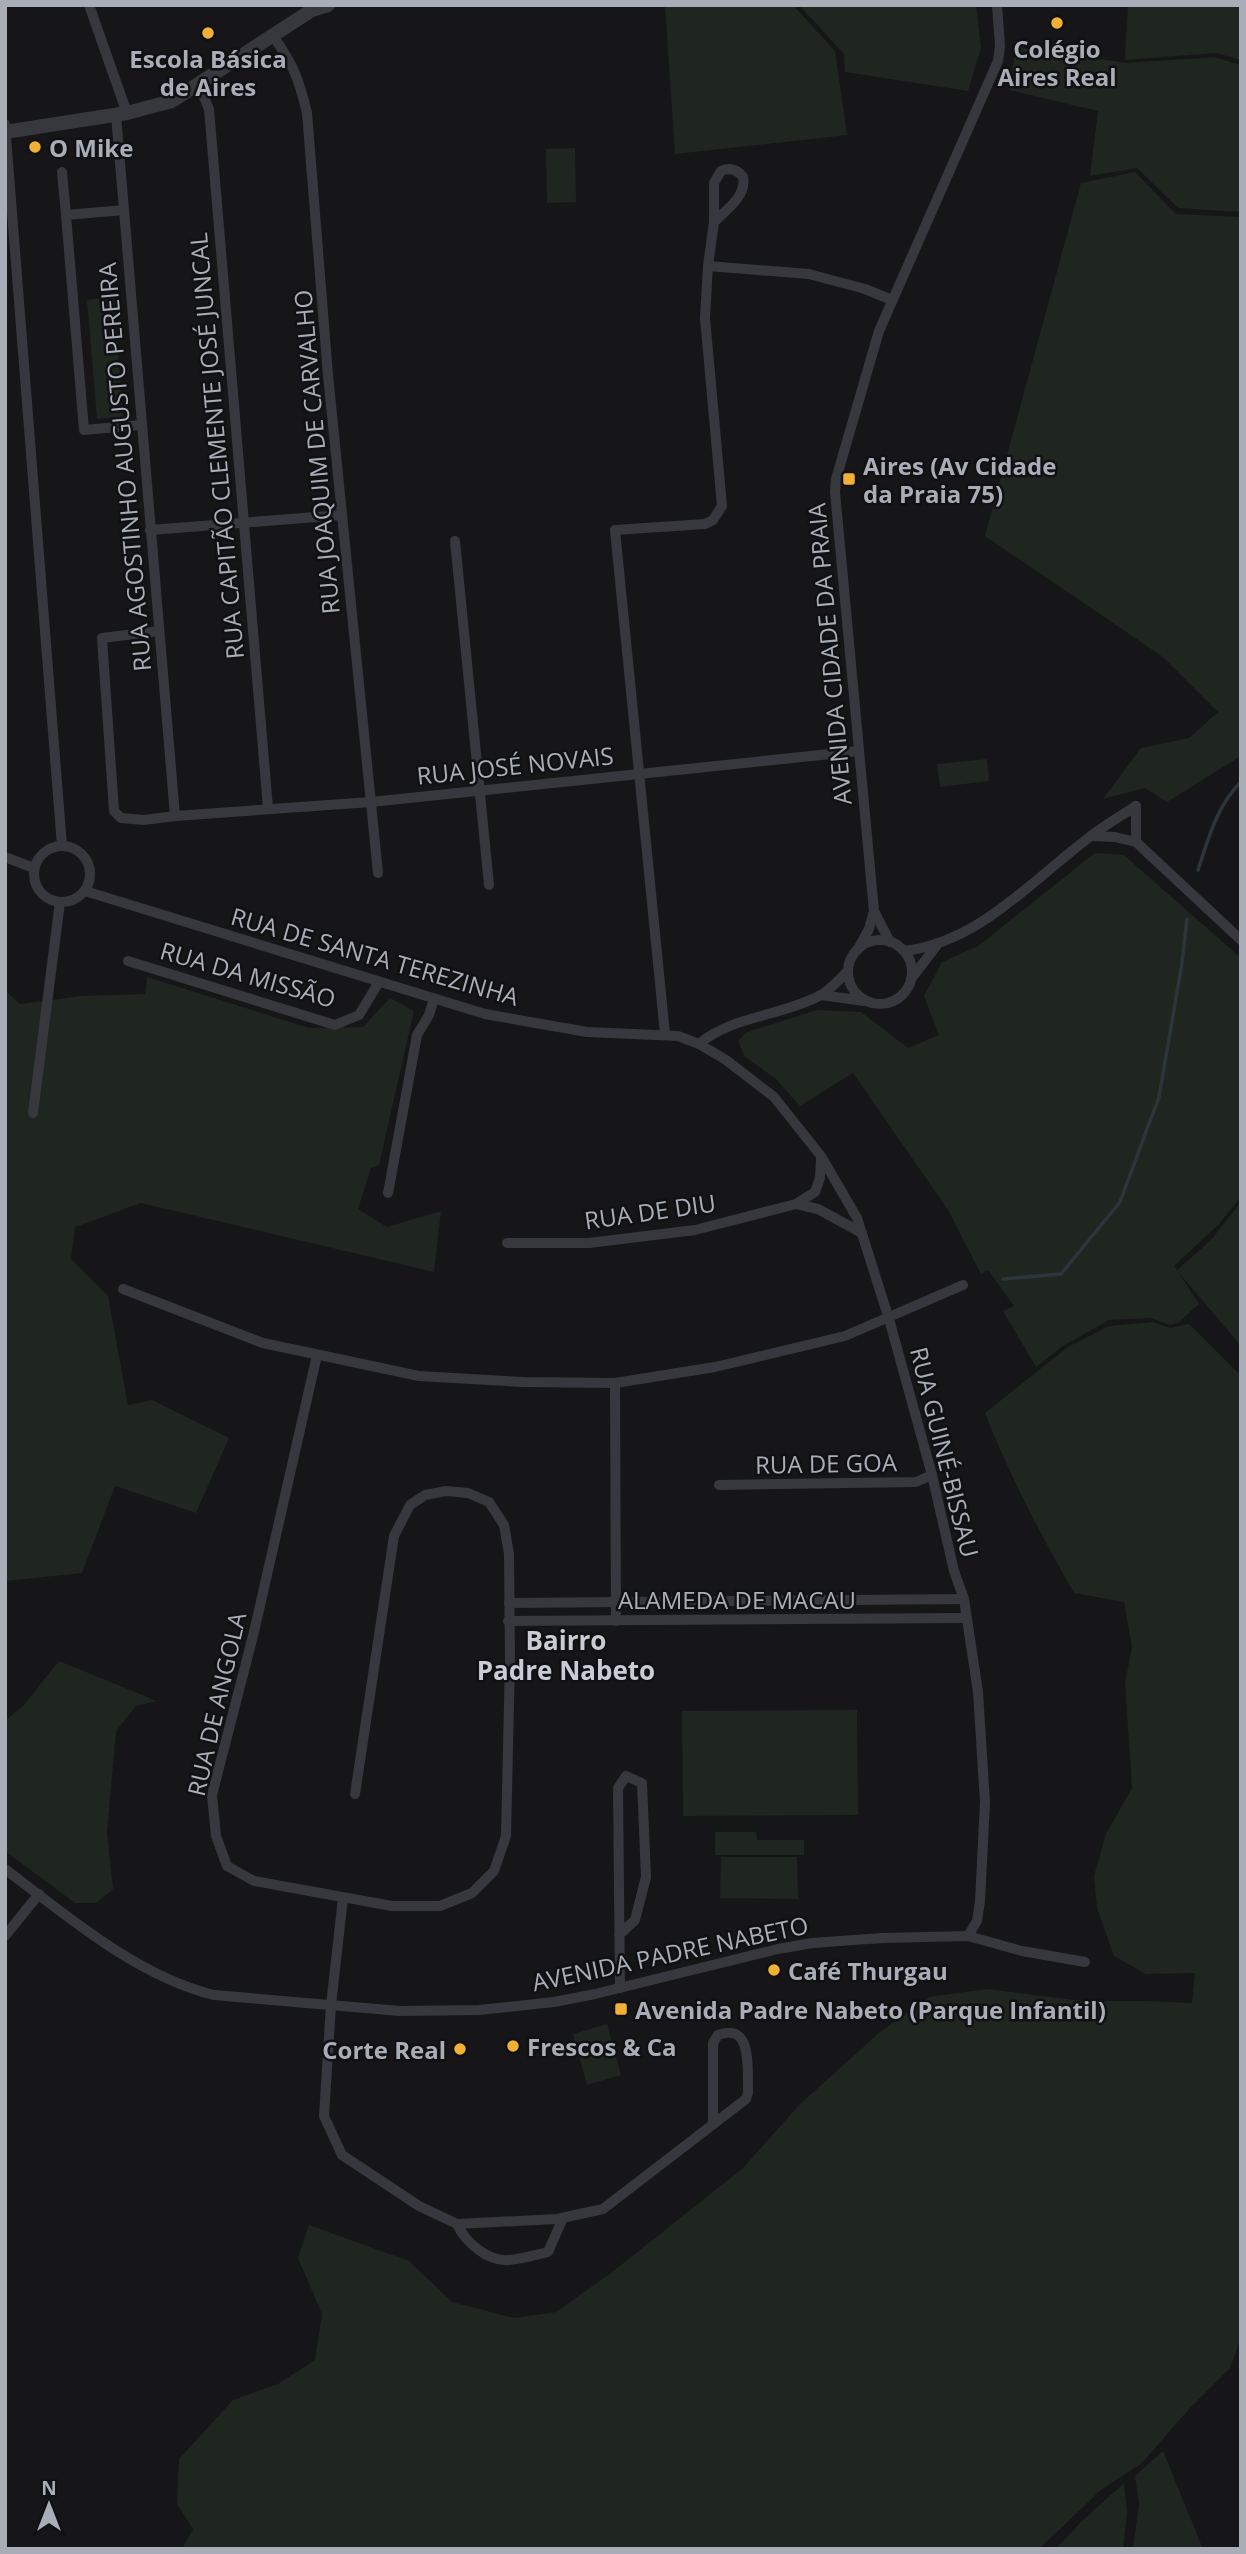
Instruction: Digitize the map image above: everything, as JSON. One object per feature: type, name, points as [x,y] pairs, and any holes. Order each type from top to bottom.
[{"type":"street","name":"RUA AGOSTINHO AUGUSTO PEREIRA","points":[[89,5],[121,114],[124,210],[175,816]]},
{"type":"street","points":[[6,132],[121,114],[172,101],[312,10],[328,5]]},
{"type":"street","name":"AVENIDA CIDADE DA PRAIA","points":[[858,949],[869,929],[874,911],[835,492],[836,479],[879,331],[998,61],[1000,46],[997,5]]},
{"type":"street","name":"RUA JOAQUIM DE CARVALHO","points":[[272,36],[293,64],[307,113],[342,515],[378,873]]},
{"type":"street","name":"RUA CAPITÃO CLEMENTE JOSÉ JUNCAL","points":[[198,83],[209,109],[268,808]]},
{"type":"street","points":[[5,124],[62,846]]},
{"type":"street","points":[[665,1034],[614,530],[705,524],[713,520],[722,506],[705,318],[716,178],[726,169],[736,170],[743,177],[743,188],[740,195],[714,222]]},
{"type":"street","points":[[62,172],[84,430],[141,425]]},
{"type":"street","points":[[66,215],[124,210]]},
{"type":"street","points":[[708,266],[810,274],[892,300]]},
{"type":"street","points":[[150,530],[342,515]]},
{"type":"street","points":[[455,541],[489,884]]},
{"type":"street","name":"RUA JOSÉ NOVAIS","points":[[159,631],[102,638],[114,811],[121,818],[144,820],[268,808],[371,802],[859,751]]},
{"type":"street","points":[[904,951],[937,945],[988,916],[1027,890],[1091,836],[1136,806],[1136,842]]},
{"type":"street","points":[[1091,836],[1115,836],[1136,842],[1241,940]]},
{"type":"street","points":[[62,846],[78,851],[86,859],[90,881],[85,891],[77,898],[60,902],[45,898],[33,879],[38,858],[46,850],[62,846]]},
{"type":"street","points":[[5,857],[34,868]]},
{"type":"street","name":"RUA DE SANTA TEREZINHA","points":[[85,891],[485,1014],[587,1032],[665,1034],[699,1044]]},
{"type":"street","points":[[33,1113],[60,902]]},
{"type":"street","name":"AVENIDA CIDADE DA PRAIA","points":[[874,911],[890,942]]},
{"type":"street","points":[[866,1002],[856,994],[850,984],[848,971],[851,959],[858,949],[869,942],[890,942],[904,951],[910,961],[911,979]]},
{"type":"street","points":[[821,995],[879,1004],[891,1002],[902,996],[911,979],[937,945]]},
{"type":"street","name":"RUA DA MISSÃO","points":[[128,961],[335,1025],[359,1015],[379,982]]},
{"type":"street","points":[[699,1044],[723,1029],[821,995],[848,971]]},
{"type":"street","points":[[388,1193],[417,1035],[429,1015],[434,999]]},
{"type":"street","name":"RUA GUINÉ-BISSAU","points":[[699,1044],[726,1060],[775,1097],[821,1156],[857,1218],[889,1319],[932,1475],[954,1571],[964,1599],[978,1692],[985,1802],[979,1911],[977,1921],[968,1936]]},
{"type":"street","points":[[796,1204],[815,1192],[820,1178],[821,1156]]},
{"type":"street","points":[[796,1204],[818,1209],[862,1233]]},
{"type":"street","name":"RUA DE DIU","points":[[507,1243],[589,1242],[695,1230],[796,1204]]},
{"type":"street","points":[[123,1289],[263,1343],[419,1376],[523,1382],[615,1383],[715,1367],[845,1336],[963,1285]]},
{"type":"street","name":"RUA DE ANGOLA","points":[[317,1354],[254,1632],[212,1796],[216,1836],[227,1866],[254,1881],[393,1906],[440,1906],[472,1893],[494,1871],[506,1836],[510,1660],[509,1554],[504,1525],[489,1502],[468,1493],[446,1492],[425,1495],[410,1505],[394,1536],[355,1794]]},
{"type":"street","points":[[615,1383],[616,1621]]},
{"type":"street","name":"RUA DE GOA","points":[[719,1485],[916,1482],[932,1475]]},
{"type":"street","name":"ALAMEDA DE MACAU","points":[[509,1603],[964,1599]]},
{"type":"street","name":"ALAMEDA DE MACAU","points":[[508,1621],[966,1618]]},
{"type":"street","points":[[619,1935],[635,1920],[646,1877],[642,1783],[626,1776],[618,1788],[619,1935],[620,1988]]},
{"type":"street","name":"AVENIDA PADRE NABETO","points":[[5,1869],[151,1971],[191,1990],[214,1995],[400,2011],[479,2010],[554,2002],[778,1949],[849,1939],[968,1936],[1022,1951],[1085,1962]]},
{"type":"street","points":[[5,1936],[39,1895]]},
{"type":"street","points":[[342,1898],[331,2005],[324,2116],[342,2155],[419,2206],[457,2224],[563,2218],[603,2208],[744,2102],[748,2093],[746,2046],[741,2037],[731,2033],[718,2035],[713,2043],[713,2123]]},
{"type":"street","points":[[457,2224],[463,2236],[480,2251],[506,2261],[548,2252],[563,2218]]},
{"type":"shaded area","points":[[665,5],[793,5],[835,51],[847,135],[675,154]]},
{"type":"shaded area","points":[[799,5],[976,5],[981,48],[968,91],[845,72],[844,54]]},
{"type":"shaded area","points":[[1128,5],[1241,5],[1241,60],[1216,53],[1125,60]]},
{"type":"shaded area","points":[[1016,47],[1127,63],[1214,57],[1241,65],[1241,212],[1178,208],[1137,168],[1090,176],[1098,111],[1009,90]]},
{"type":"shaded area","points":[[575,148],[576,202],[547,203],[546,149]]},
{"type":"shaded area","points":[[1135,172],[1176,214],[1241,217],[1241,756],[1167,802],[1145,788],[1103,799],[1141,748],[1189,738],[1218,712],[1163,657],[985,536],[1081,183]]},
{"type":"shaded area","points":[[114,297],[123,417],[97,419],[87,300]]},
{"type":"shaded area","points":[[987,759],[989,781],[940,787],[937,764]]},
{"type":"shaded area","points":[[1095,853],[1124,855],[1241,958],[1241,1197],[1219,1224],[1174,1266],[1177,1270],[1210,1241],[1241,1202],[1241,1346],[1179,1273],[1199,1304],[1179,1322],[1170,1325],[1151,1318],[1109,1320],[1063,1346],[1036,1367],[1003,1311],[1014,1306],[988,1270],[981,1274],[948,1210],[853,1073],[800,1106],[775,1078],[745,1057],[738,1041],[747,1032],[817,1010],[861,1012],[908,1048],[939,1035],[924,996],[942,962],[978,946]]},
{"type":"shaded area","points":[[147,977],[309,1028],[363,1027],[390,998],[414,1011],[379,1165],[371,1168],[358,1209],[387,1227],[441,1211],[434,1272],[141,1203],[75,1227],[71,1259],[108,1296],[128,1405],[152,1400],[229,1438],[196,1513],[115,1486],[82,1573],[5,1581],[5,990],[20,1004],[82,996],[145,994]]},
{"type":"shaded area","points":[[1153,1322],[1170,1328],[1189,1324],[1241,1376],[1241,2338],[1230,2368],[1189,2409],[1141,2464],[1102,2489],[1039,2549],[182,2549],[193,2529],[177,2504],[179,2459],[233,2400],[278,2384],[315,2360],[322,2314],[298,2258],[309,2225],[409,2261],[452,2302],[514,2318],[556,2312],[611,2273],[743,2168],[800,2104],[880,2032],[929,1997],[987,1989],[1083,2001],[1192,2003],[1195,1973],[1146,1974],[1114,1956],[1097,1908],[1094,1876],[1106,1834],[1132,1788],[1125,1683],[1132,1647],[1124,1602],[1074,1593],[1026,1504],[985,1413],[1068,1347],[1109,1326]]},
{"type":"shaded area","points":[[59,1661],[157,1701],[136,1706],[116,1731],[107,1832],[113,1889],[96,1903],[75,1903],[5,1851],[5,1721],[23,1706]]},
{"type":"shaded area","points":[[857,1710],[858,1815],[683,1816],[682,1711]]},
{"type":"shaded area","points":[[715,1832],[756,1832],[757,1840],[804,1840],[804,1855],[715,1855]]},
{"type":"shaded area","points":[[721,1857],[797,1857],[798,1899],[720,1898]]},
{"type":"shaded area","points":[[607,2024],[621,2075],[587,2085],[573,2034]]},
{"type":"shaded area","points":[[1163,2451],[1203,2549],[1133,2549],[1139,2504],[1135,2476]]},
{"type":"shaded area","points":[[1124,2483],[1127,2512],[1123,2549],[1056,2549],[1081,2522]]},
{"type":"waterway","points":[[1198,870],[1219,812],[1241,782]]},
{"type":"waterway","points":[[1003,1279],[1061,1274],[1120,1202],[1159,1097],[1187,919]]},
{"type":"place","name":"Colégio Aires Real","points":[[1057,23]]},
{"type":"place","name":"Escola Básica de Aires","points":[[208,33]]},
{"type":"place","name":"O Mike","points":[[35,147]]},
{"type":"place","name":"Aires (Av Cidade da Praia 75)","points":[[849,479]]},
{"type":"place","name":"Café Thurgau","points":[[774,1970]]},
{"type":"place","name":"Avenida Padre Nabeto (Parque Infantil)","points":[[621,2009]]},
{"type":"place","name":"Frescos & Ca","points":[[513,2046]]},
{"type":"place","name":"Corte Real","points":[[460,2049]]},
{"type":"district","name":"Bairro Padre Nabeto","points":[[566,1655]]}]
